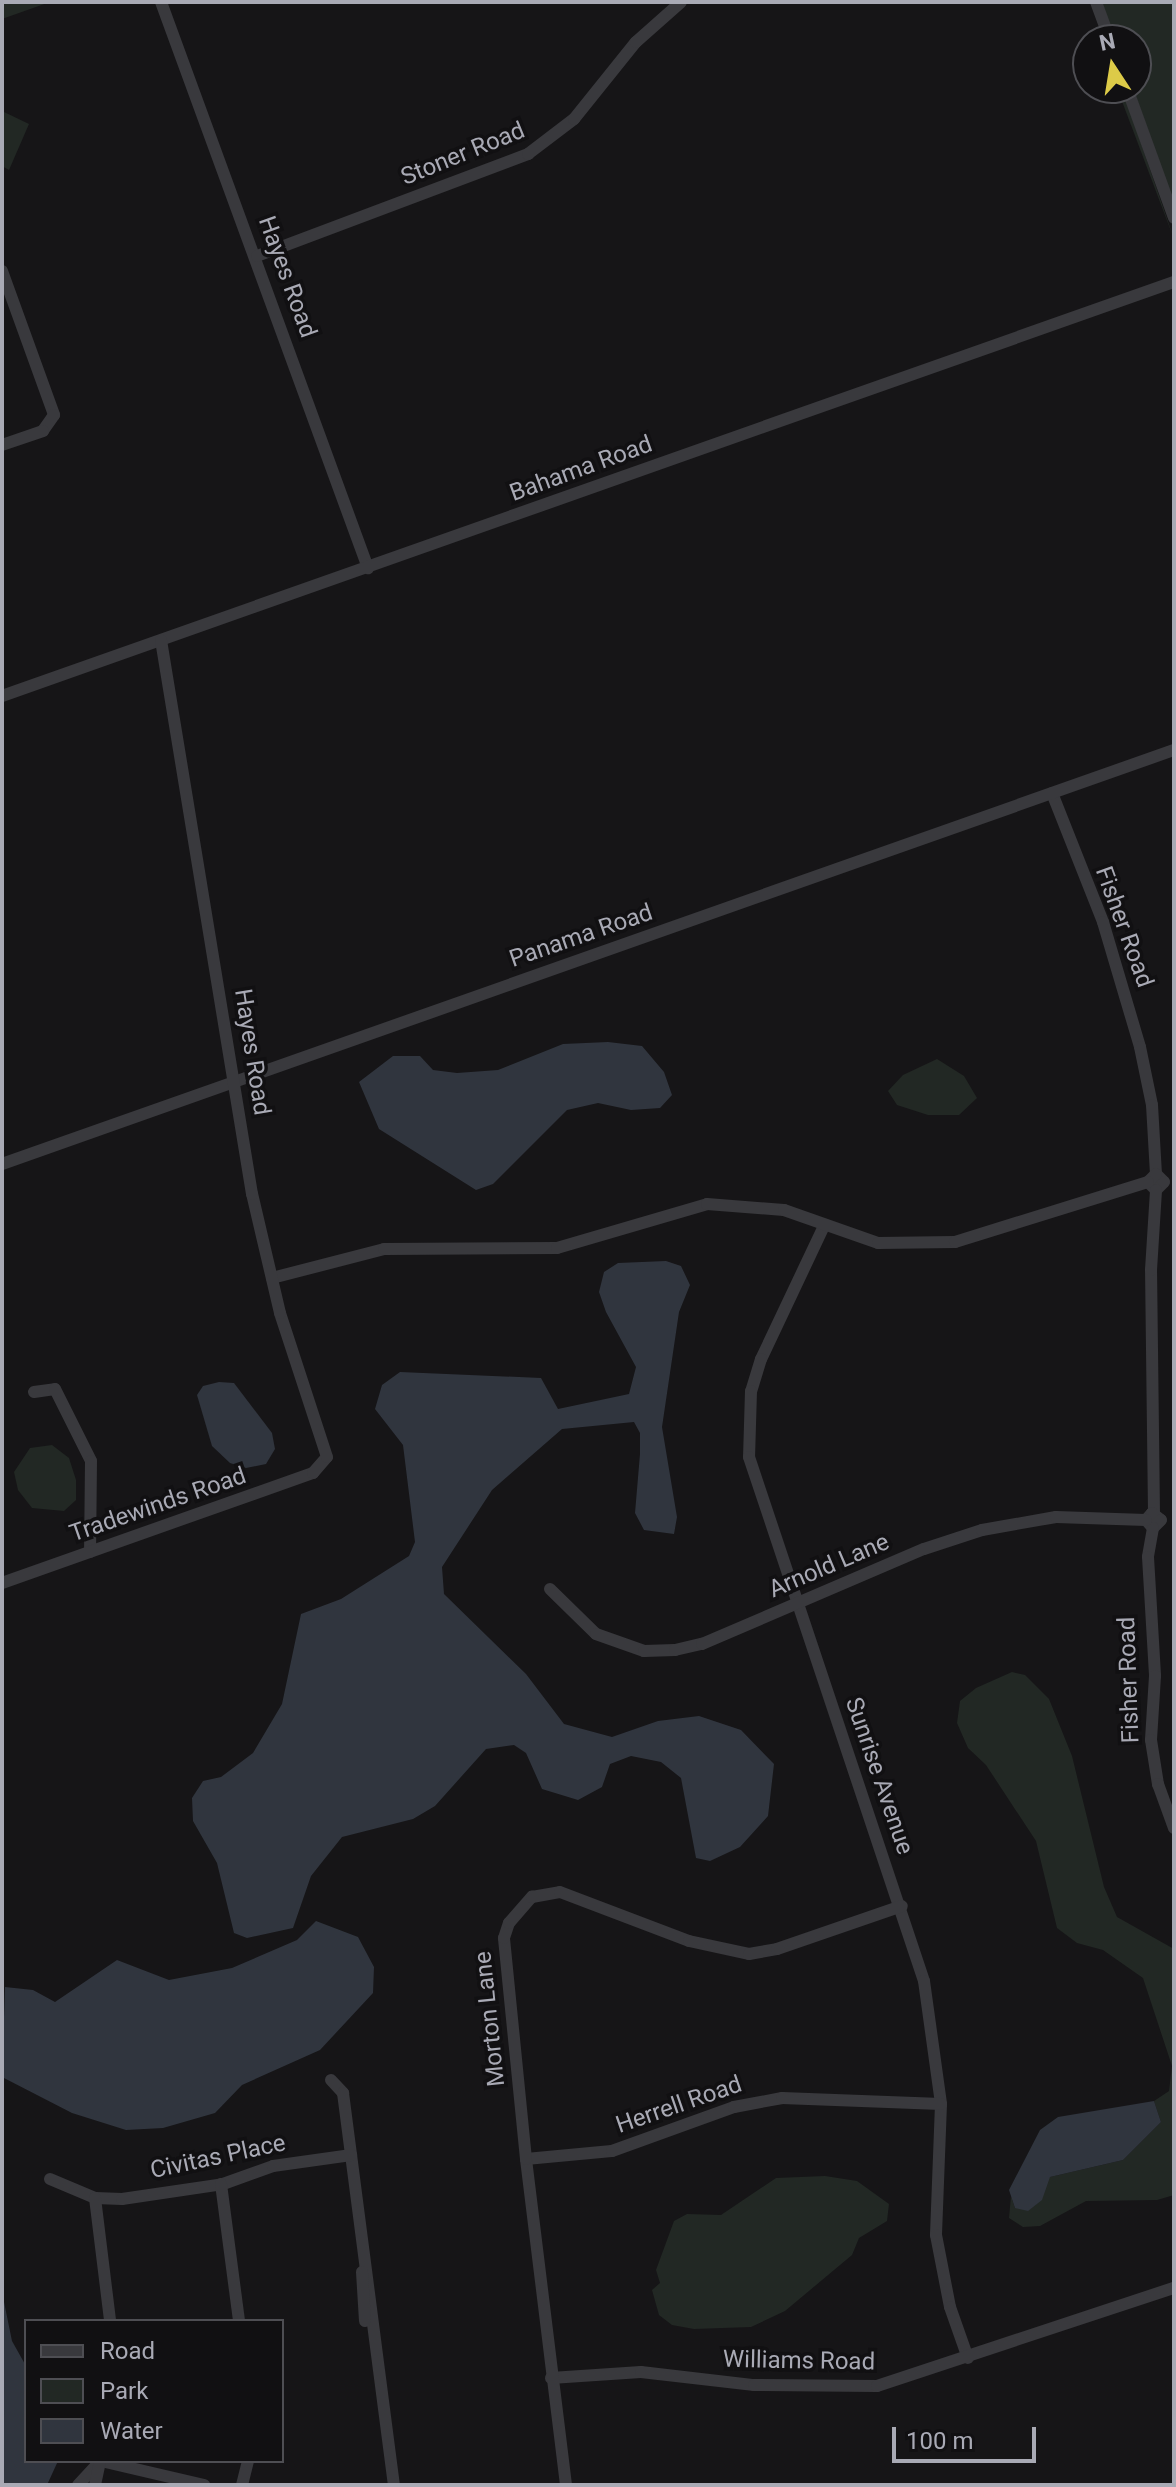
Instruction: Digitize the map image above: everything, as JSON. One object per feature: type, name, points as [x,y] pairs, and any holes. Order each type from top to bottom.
[{"type":"street","name":"Hayes Road","points":[[161,2],[257,256],[368,568]]},
{"type":"street","name":"Stoner Road","points":[[257,256],[528,154],[574,119],[653,24],[681,2]]},
{"type":"street","points":[[1096,2],[1104,24]]},
{"type":"street","points":[[1133,104],[1174,218]]},
{"type":"street","points":[[2,271],[54,415],[43,431],[2,445]]},
{"type":"street","name":"Bahama Road","points":[[2,696],[1174,282]]},
{"type":"street","name":"Hayes Road","points":[[161,640],[235,1081],[272,1278],[326,1447],[326,1463]]},
{"type":"street","name":"Panama Road","points":[[2,1164],[1174,750]]},
{"type":"street","name":"Fisher Road","points":[[1052,793],[1103,922],[1140,1047],[1152,1105],[1151,1520],[1147,1593],[1155,1676],[1151,1740],[1158,1784],[1174,1828]]},
{"type":"street","points":[[272,1278],[384,1249],[557,1248],[707,1204],[784,1210],[878,1243],[955,1242],[1153,1182]]},
{"type":"street","name":"Sunrise Avenue","points":[[824,1226],[761,1359],[747,1424],[756,1487],[902,1906],[930,2008],[941,2104],[936,2235],[950,2307],[968,2358]]},
{"type":"street","points":[[34,1392],[55,1389],[91,1461],[90,1552]]},
{"type":"street","name":"Tradewinds Road","points":[[2,1583],[313,1473],[326,1463]]},
{"type":"street","name":"Arnold Lane","points":[[550,1589],[596,1634],[644,1651],[702,1644],[982,1530],[1056,1517],[1151,1520]]},
{"type":"street","name":"Morton Lane","points":[[566,2485],[526,2159],[504,1938],[509,1923],[532,1897],[560,1892],[689,1941],[749,1954],[777,1949],[902,1906]]},
{"type":"street","points":[[331,2080],[343,2093],[394,2485]]},
{"type":"street","name":"Herrell Road","points":[[526,2159],[612,2151],[756,2102],[813,2097],[941,2104]]},
{"type":"street","name":"Civitas Place","points":[[50,2179],[95,2198],[221,2184],[273,2166],[351,2155]]},
{"type":"street","points":[[221,2184],[239,2319]]},
{"type":"street","points":[[95,2198],[110,2319]]},
{"type":"street","name":"Williams Road","points":[[551,2378],[641,2372],[846,2389],[909,2380],[1174,2288]]},
{"type":"street","points":[[78,2485],[98,2463]]},
{"type":"street","points":[[95,2485],[100,2463]]},
{"type":"street","points":[[109,2463],[204,2485]]},
{"type":"street","points":[[242,2485],[248,2463]]},
{"type":"green space","points":[[2,2],[50,2],[2,19]]},
{"type":"green space","points":[[1102,2],[1174,2],[1174,203],[1139,104],[1152,104],[1152,24],[1110,24]]},
{"type":"green space","points":[[1123,104],[1128,104],[1174,239]]},
{"type":"green space","points":[[2,111],[29,124],[9,170],[2,166]]},
{"type":"green space","points":[[937,1059],[964,1076],[977,1098],[959,1115],[928,1115],[897,1105],[888,1091],[903,1075]]},
{"type":"green space","points":[[52,1445],[69,1458],[76,1480],[76,1500],[64,1511],[32,1508],[18,1490],[14,1472],[30,1448]]},
{"type":"green space","points":[[1012,1672],[1025,1675],[1049,1699],[1072,1756],[1104,1887],[1117,1917],[1174,1949],[1174,2195],[1157,2200],[1086,2201],[1040,2226],[1023,2227],[1009,2218],[1011,2196],[1015,2208],[1050,2177],[1123,2160],[1161,2122],[1154,2101],[1169,2091],[1172,2066],[1143,1978],[1103,1950],[1077,1943],[1057,1928],[1036,1841],[986,1765],[968,1748],[957,1723],[960,1701],[976,1688]]},
{"type":"green space","points":[[825,2176],[857,2181],[889,2204],[887,2221],[859,2238],[852,2255],[785,2311],[751,2327],[694,2329],[672,2325],[659,2315],[652,2290],[660,2283],[656,2270],[674,2221],[687,2214],[721,2215],[776,2178]]},
{"type":"water","points":[[608,1042],[642,1046],[664,1072],[672,1095],[660,1108],[631,1110],[598,1103],[567,1110],[493,1184],[476,1190],[379,1129],[359,1082],[393,1056],[420,1056],[433,1070],[457,1073],[498,1070],[563,1044]]},
{"type":"water","points":[[666,1261],[681,1266],[690,1285],[679,1312],[662,1427],[677,1517],[674,1534],[644,1530],[635,1513],[640,1433],[634,1422],[562,1429],[492,1490],[442,1567],[444,1594],[526,1674],[564,1724],[612,1737],[658,1721],[699,1716],[741,1730],[774,1764],[768,1816],[740,1847],[710,1861],[696,1858],[681,1778],[661,1762],[631,1756],[610,1764],[602,1787],[578,1800],[542,1789],[526,1753],[514,1745],[486,1749],[435,1806],[413,1819],[342,1837],[311,1876],[293,1928],[247,1938],[234,1933],[217,1863],[193,1821],[192,1798],[203,1781],[221,1777],[253,1753],[282,1704],[301,1614],[341,1599],[409,1556],[415,1542],[403,1445],[375,1409],[382,1385],[400,1372],[541,1378],[558,1409],[629,1394],[636,1367],[606,1312],[599,1292],[604,1272],[618,1263]]},
{"type":"water","points":[[219,1382],[234,1383],[272,1433],[275,1449],[266,1464],[246,1468],[230,1463],[212,1446],[197,1395],[203,1386]]},
{"type":"water","points":[[316,1921],[358,1937],[374,1967],[373,1993],[320,2050],[242,2085],[215,2113],[163,2128],[126,2130],[72,2113],[2,2077],[5,1987],[33,1990],[55,2002],[117,1960],[169,1980],[232,1968],[297,1940]]},
{"type":"water","points":[[1154,2101],[1161,2122],[1123,2160],[1050,2177],[1042,2200],[1028,2211],[1015,2208],[1009,2190],[1040,2130],[1058,2117]]},
{"type":"water","points":[[2,2292],[12,2341],[24,2362],[24,2463],[57,2463],[47,2485],[2,2485]]}]
